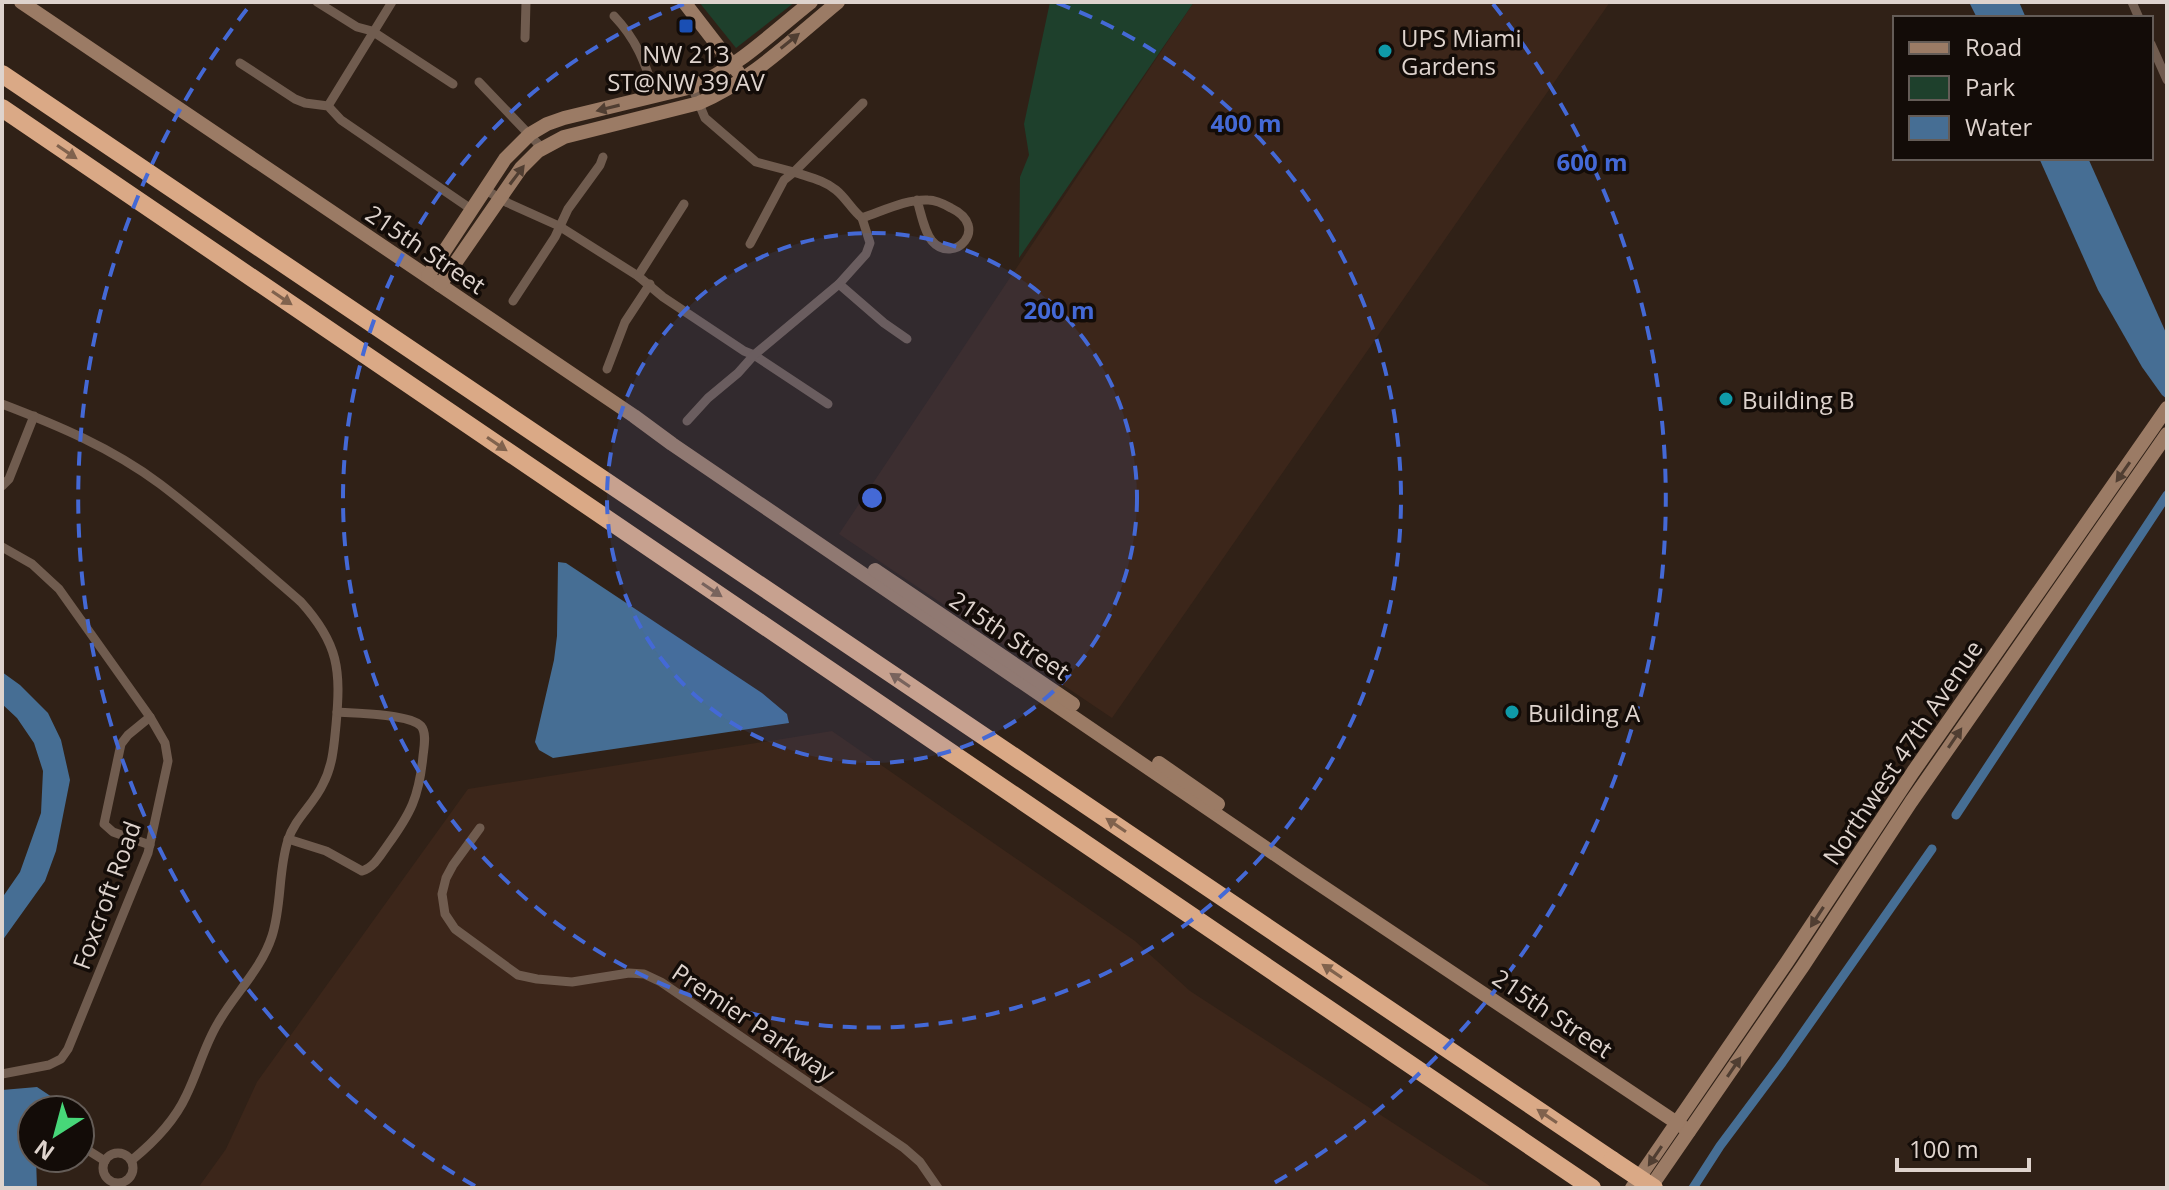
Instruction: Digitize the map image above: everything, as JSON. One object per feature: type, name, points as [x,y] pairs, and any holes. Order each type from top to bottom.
[{"type":"highway","points":[[2,74],[1652,1188]]},
{"type":"highway","points":[[2,108],[1590,1187]]},
{"type":"street","name":"215th Street","points":[[21,2],[1301,872],[1683,1127]]},
{"type":"street","points":[[317,2],[357,27],[372,31],[453,84]]},
{"type":"street","points":[[328,106],[392,2]]},
{"type":"street","points":[[525,38],[526,2]]},
{"type":"street","points":[[684,2],[743,79]]},
{"type":"street","points":[[434,280],[484,189],[505,159],[530,134],[564,118],[692,87],[710,79],[734,64],[811,2]]},
{"type":"street","points":[[434,280],[521,168],[542,148],[564,137],[699,103],[718,95],[743,79],[838,2]]},
{"type":"street","points":[[614,16],[629,31],[641,51],[656,96]]},
{"type":"street","points":[[2153,47],[2164,66],[2167,80]]},
{"type":"street","points":[[240,63],[295,99],[328,106],[341,120],[471,209]]},
{"type":"street","points":[[479,82],[542,148]]},
{"type":"street","points":[[687,421],[754,355],[839,284],[866,254],[870,243],[862,218],[837,191],[821,181],[756,162],[705,118],[692,87]]},
{"type":"street","points":[[750,244],[784,180],[863,103]]},
{"type":"street","points":[[513,301],[603,157]]},
{"type":"street","points":[[484,189],[559,226],[828,404]]},
{"type":"street","points":[[862,218],[917,200],[932,200],[966,218],[970,230],[966,241],[956,248],[936,244],[929,238],[917,200]]},
{"type":"street","points":[[638,276],[684,204]]},
{"type":"street","points":[[607,369],[625,322],[650,284]]},
{"type":"street","points":[[839,284],[907,339]]},
{"type":"street","points":[[2,404],[61,426],[159,483],[301,602],[327,637],[338,665],[340,688],[329,771],[288,839],[274,933],[267,952],[218,1023],[177,1112],[151,1145],[132,1160]]},
{"type":"street","name":"Northwest 47th Avenue","points":[[1683,1127],[1787,962],[1921,760],[2167,408]]},
{"type":"street","points":[[3,486],[9,479],[34,416]]},
{"type":"street","name":"Northwest 47th Avenue","points":[[1683,1127],[1803,966],[1911,802],[2167,434]]},
{"type":"street","name":"Foxcroft Road","points":[[2,547],[32,564],[59,589],[150,717],[165,743],[168,761],[150,845],[68,1049],[61,1059],[49,1065],[2,1074]]},
{"type":"street","points":[[288,839],[326,851],[362,871],[375,864],[408,817],[421,778],[423,730],[408,719],[337,712]]},
{"type":"street","points":[[150,717],[121,744],[104,824],[113,832],[150,845]]},
{"type":"street","name":"Premier Parkway","points":[[480,828],[453,865],[442,894],[445,914],[455,929],[518,975],[572,982],[629,973],[644,974],[661,982],[904,1148],[920,1162],[938,1188]]},
{"type":"street","points":[[1632,1188],[1683,1127]]},
{"type":"street","points":[[1652,1188],[1683,1127]]},
{"type":"street","points":[[116,1153],[122,1153],[132,1160],[133,1169],[128,1178],[117,1184],[106,1179],[105,1161],[116,1153]]},
{"type":"street","points":[[96,1155],[105,1161]]},
{"type":"shaded area","points":[[1194,2],[1610,2],[1112,718],[839,534]]},
{"type":"shaded area","points":[[832,731],[1135,941],[1190,991],[1493,1188],[198,1188],[226,1149],[257,1082],[468,789]]},
{"type":"green space","points":[[699,2],[795,2],[736,48]]},
{"type":"green space","points":[[1050,2],[1194,2],[1019,258],[1020,177],[1029,155],[1024,124]]},
{"type":"water","points":[[1969,2],[2019,2],[2025,16],[1976,16]]},
{"type":"water","points":[[2040,160],[2089,160],[2167,335],[2167,399],[2142,367],[2098,290]]},
{"type":"water","points":[[558,562],[566,563],[762,693],[787,714],[789,723],[553,758],[539,750],[535,742],[557,636]]},
{"type":"water","points":[[2,672],[48,713],[61,740],[70,780],[56,851],[45,881],[2,941],[2,898],[20,872],[41,813],[43,771],[34,743],[17,718],[2,704]]},
{"type":"water","points":[[37,1087],[48,1094],[16,1094],[16,1174],[37,1174],[37,1188],[2,1188],[2,1090]]},
{"type":"waterway","points":[[1956,815],[2167,495]]},
{"type":"waterway","points":[[1693,1188],[1932,849]]},
{"type":"place","name":"NW 213 ST@NW 39 AV","points":[[686,26]]},
{"type":"place","name":"UPS Miami Gardens","points":[[1385,51]]},
{"type":"place","name":"Building B","points":[[1726,399]]},
{"type":"place","name":"Building A","points":[[1512,712]]}]
